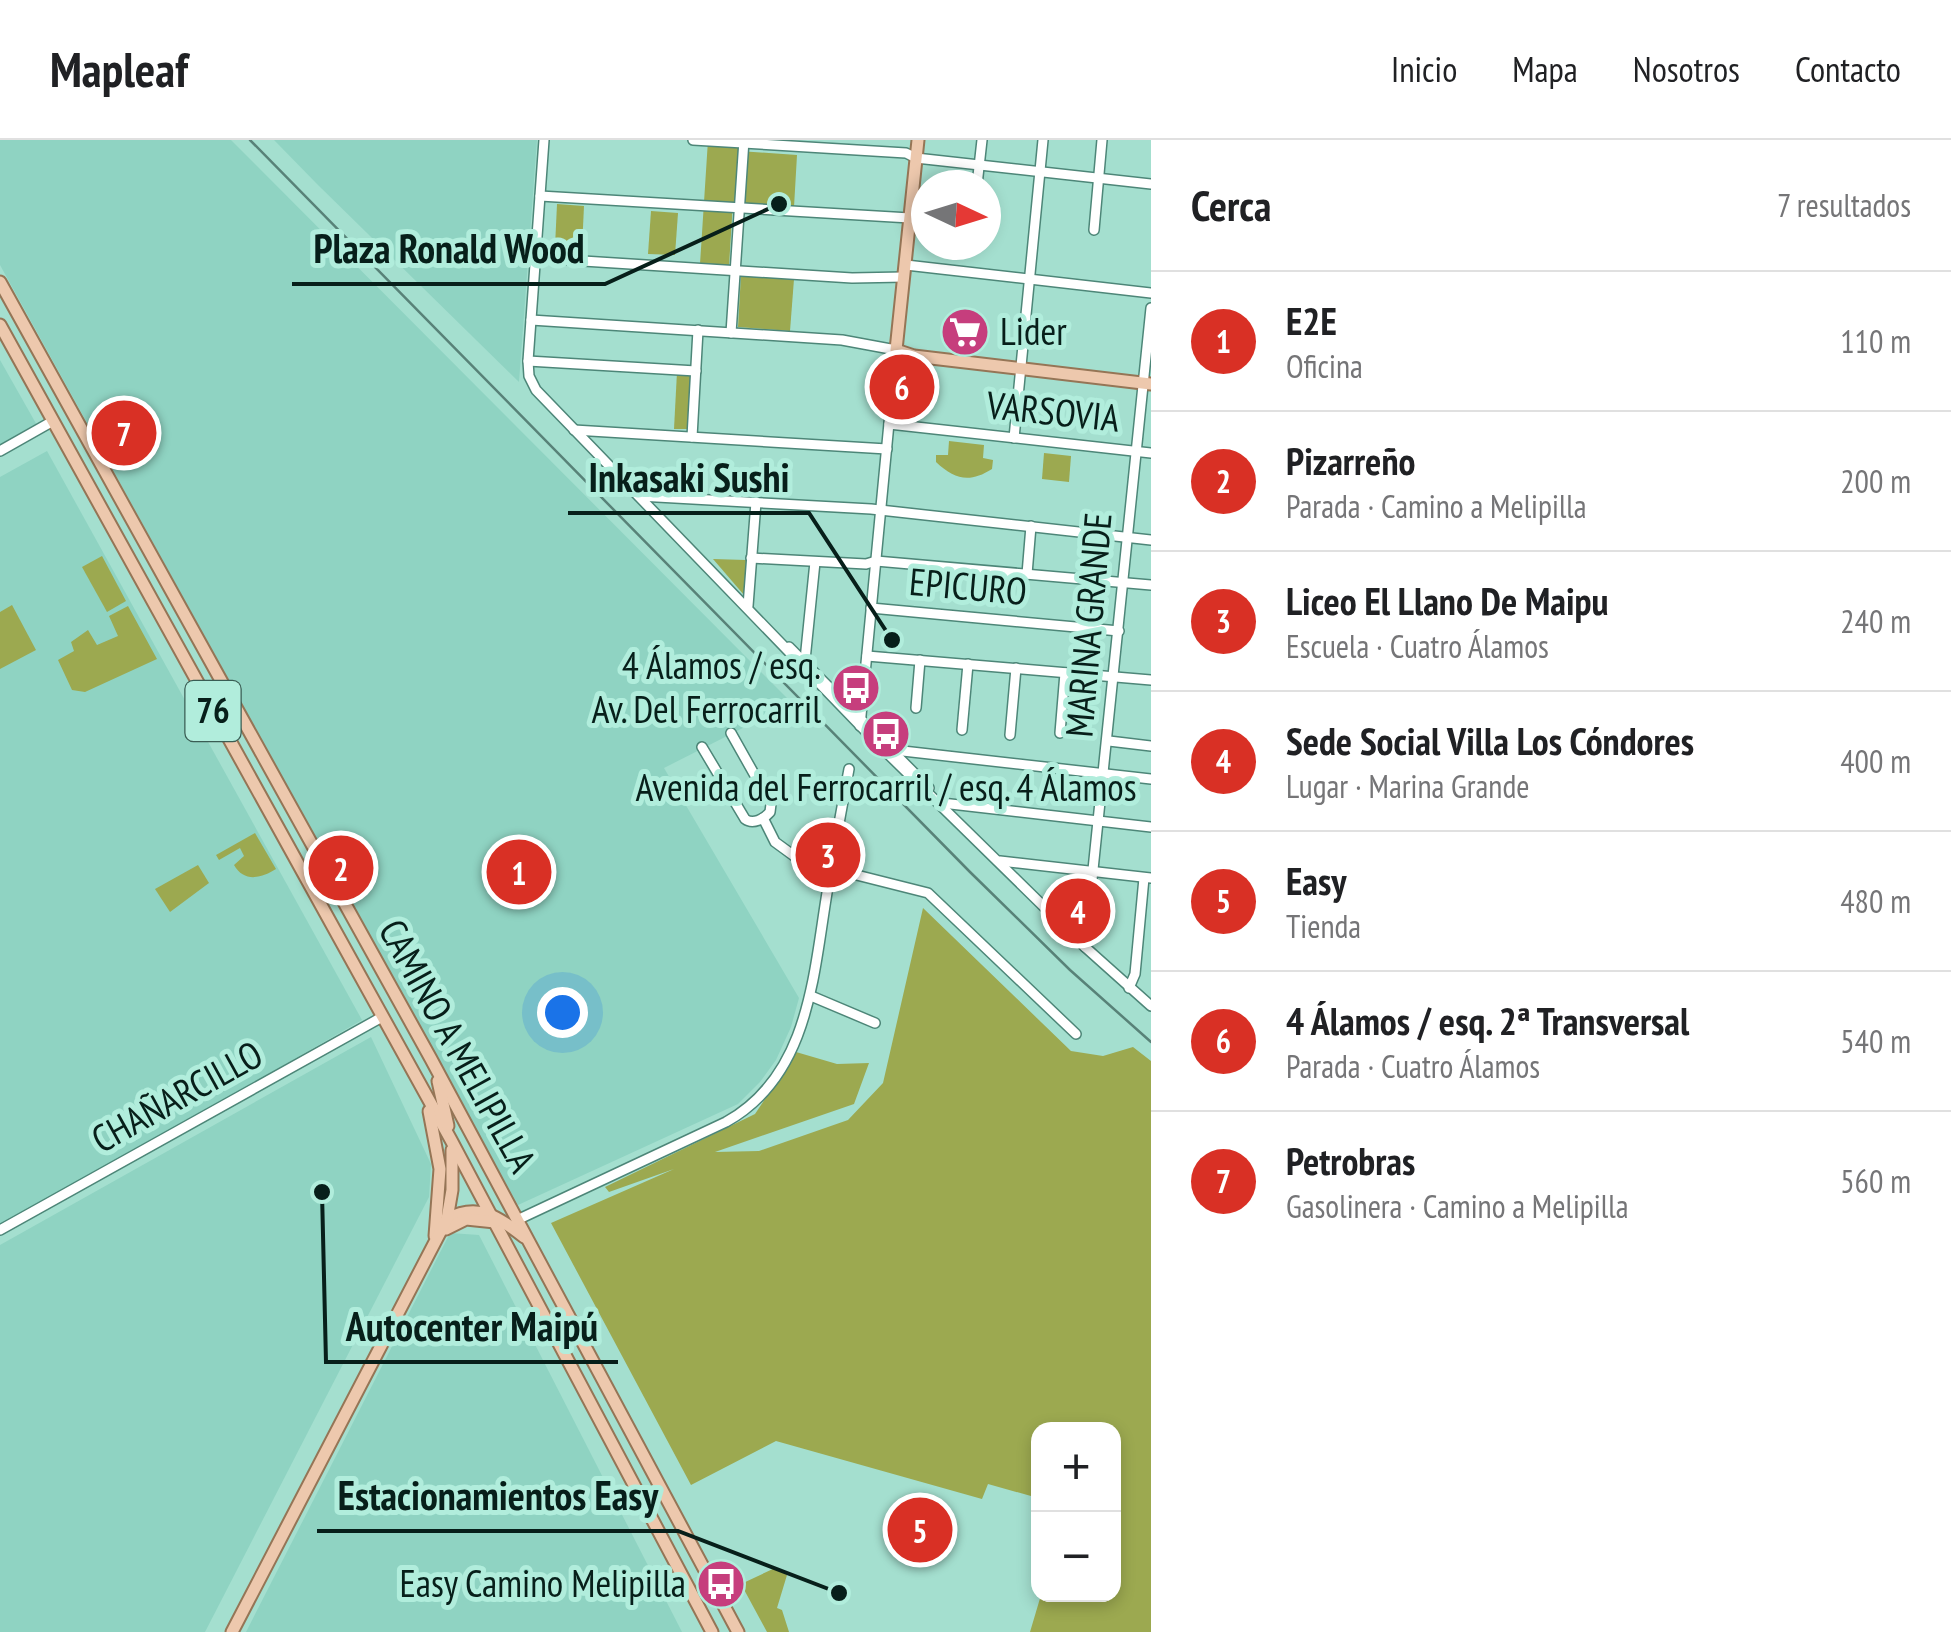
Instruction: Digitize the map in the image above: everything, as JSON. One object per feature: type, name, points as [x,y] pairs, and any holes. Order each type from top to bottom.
[{"type":"main road","points":[[918,140],[896,350],[914,356],[1147,383]]},
{"type":"main road","name":"CAMINO A MELIPILLA","points":[[0,282],[431,1059],[738,1632]]},
{"type":"main road","name":"CAMINO A MELIPILLA","points":[[0,325],[451,1140],[710,1628]]},
{"type":"main road","points":[[186,664],[206,654]]},
{"type":"main road","points":[[232,1632],[447,1218],[453,1173],[451,1140],[431,1059]]},
{"type":"main road","points":[[427,1097],[440,1184],[432,1250]]},
{"type":"main road","points":[[447,1218],[466,1211],[492,1218],[528,1240]]},
{"type":"main road","points":[[439,1235],[466,1219],[492,1218]]},
{"type":"main road","points":[[544,1320],[551,1312],[564,1309]]},
{"type":"main road","points":[[710,1628],[713,1616],[727,1612]]},
{"type":"street","points":[[544,140],[528,361],[529,376],[536,390],[748,606],[796,661],[894,750],[939,802],[1151,826]]},
{"type":"street","points":[[692,140],[906,153],[916,158],[1151,184]]},
{"type":"street","points":[[978,170],[982,140]]},
{"type":"street","points":[[1014,438],[1044,140]]},
{"type":"street","points":[[1094,230],[1102,140]]},
{"type":"street","points":[[731,333],[744,142]]},
{"type":"street","points":[[540,196],[910,218]]},
{"type":"street","points":[[536,258],[852,278],[905,271],[1030,279],[1151,293]]},
{"type":"street","name":"MARINA GRANDE","points":[[1085,947],[1106,774],[1136,451],[1147,383],[1151,308]]},
{"type":"street","points":[[531,320],[859,342],[896,350],[860,721]]},
{"type":"street","points":[[692,437],[698,330]]},
{"type":"street","points":[[528,361],[696,371]]},
{"type":"street","points":[[0,451],[52,422]]},
{"type":"street","name":"VARSOVIA","points":[[889,424],[1151,453]]},
{"type":"street","points":[[574,430],[887,449]]},
{"type":"street","points":[[639,496],[881,511],[1151,540]]},
{"type":"street","points":[[748,606],[756,502]]},
{"type":"street","points":[[1026,574],[1031,526]]},
{"type":"street","points":[[751,558],[866,564],[876,561],[1151,585]]},
{"type":"street","points":[[805,660],[815,562]]},
{"type":"street","name":"EPICURO","points":[[872,608],[1119,631]]},
{"type":"street","points":[[784,644],[805,660],[939,802],[1085,947],[1151,1006]]},
{"type":"street","points":[[867,656],[1151,680]]},
{"type":"street","points":[[916,708],[920,660]]},
{"type":"street","points":[[962,730],[968,664]]},
{"type":"street","points":[[1010,735],[1016,668]]},
{"type":"street","points":[[1060,732],[1065,672]]},
{"type":"street","points":[[702,747],[745,819],[752,822],[762,818],[770,812],[771,804],[731,732]]},
{"type":"street","points":[[1109,740],[1151,746]]},
{"type":"street","points":[[894,750],[1151,779]]},
{"type":"street","points":[[517,1220],[712,1129],[748,1108],[766,1091],[798,1038],[811,996],[849,769]]},
{"type":"street","points":[[762,818],[775,842],[789,855],[831,870],[928,893],[1076,1034]]},
{"type":"street","points":[[1000,862],[1148,878],[1135,974],[1129,988]]},
{"type":"street","points":[[811,996],[875,1024]]},
{"type":"street","name":"CHAÑARCILLO","points":[[0,1230],[382,1017]]},
{"type":"shaded area","points":[[0,140],[231,140],[792,703],[664,768],[799,998],[776,1060],[738,1104],[518,1205],[0,265]]},
{"type":"shaded area","points":[[274,140],[537,140],[519,382],[317,184]]},
{"type":"shaded area","points":[[0,360],[38,427],[0,447]]},
{"type":"shaded area","points":[[47,451],[362,1020],[0,1229],[0,477]]},
{"type":"shaded area","points":[[371,1037],[431,1164],[429,1197],[205,1632],[0,1632],[0,1245]]},
{"type":"shaded area","points":[[450,1233],[479,1235],[682,1632],[246,1632]]},
{"type":"green space","points":[[708,140],[739,140],[739,151],[797,155],[794,207],[733,202],[729,266],[700,264]]},
{"type":"green space","points":[[557,204],[584,206],[582,248],[555,247]]},
{"type":"green space","points":[[651,211],[678,213],[675,255],[648,254]]},
{"type":"green space","points":[[741,275],[794,279],[790,331],[738,327]]},
{"type":"green space","points":[[677,372],[692,373],[688,429],[674,429]]},
{"type":"green space","points":[[949,441],[984,445],[983,458],[993,460],[992,469],[970,478],[950,473],[936,462],[936,455],[948,455]]},
{"type":"green space","points":[[1044,453],[1071,456],[1069,482],[1042,479]]},
{"type":"green space","points":[[102,556],[126,601],[107,612],[82,567]]},
{"type":"green space","points":[[713,559],[746,560],[744,595]]},
{"type":"green space","points":[[12,605],[36,650],[0,669],[0,612]]},
{"type":"green space","points":[[128,606],[157,659],[85,692],[72,690],[58,660],[74,651],[71,642],[88,630],[97,645],[118,636],[109,616]]},
{"type":"green space","points":[[255,833],[276,869],[248,877],[234,865],[244,856],[240,848],[219,860],[216,855]]},
{"type":"green space","points":[[198,865],[209,883],[170,912],[155,889]]},
{"type":"green space","points":[[923,908],[1071,1051],[1103,1056],[1133,1047],[1151,1061],[1151,1632],[1030,1632],[1039,1602],[1121,1602],[1121,1422],[1031,1422],[1031,1496],[988,1484],[982,1499],[776,1441],[691,1485],[551,1223],[674,1169],[609,1192],[605,1187],[755,1114],[796,1052],[837,1064],[869,1063],[854,1104],[715,1152],[759,1151],[848,1120],[883,1083]]},
{"type":"green space","points":[[775,1568],[787,1575],[777,1608],[782,1610],[789,1632],[767,1632],[741,1584]]},
{"type":"railway","points":[[250,140],[970,872],[1151,1042]]},
{"type":"place","name":"Plaza Ronald Wood","points":[[779,204]]},
{"type":"place","name":"Lider","points":[[965,332]]},
{"type":"place","name":"4 Álamos / esq. 2ª Transversal","points":[[902,387]]},
{"type":"place","name":"Petrobras","points":[[124,433]]},
{"type":"place","name":"Inkasaki Sushi","points":[[892,640]]},
{"type":"place","name":"4 Álamos / esq. Av. Del Ferrocarril","points":[[856,688]]},
{"type":"place","name":"Avenida del Ferrocarril / esq. 4 Álamos","points":[[886,734]]},
{"type":"place","name":"Liceo El Llano De Maipu","points":[[828,855]]},
{"type":"place","name":"Pizarreño","points":[[341,868]]},
{"type":"place","name":"E2E","points":[[519,872]]},
{"type":"place","name":"Sede Social Villa Los Cóndores","points":[[1078,911]]},
{"type":"place","name":"Autocenter Maipú","points":[[322,1192]]},
{"type":"place","name":"Easy","points":[[920,1530]]},
{"type":"place","name":"Easy Camino Melipilla","points":[[721,1584]]},
{"type":"place","name":"Estacionamientos Easy","points":[[839,1593]]}]
